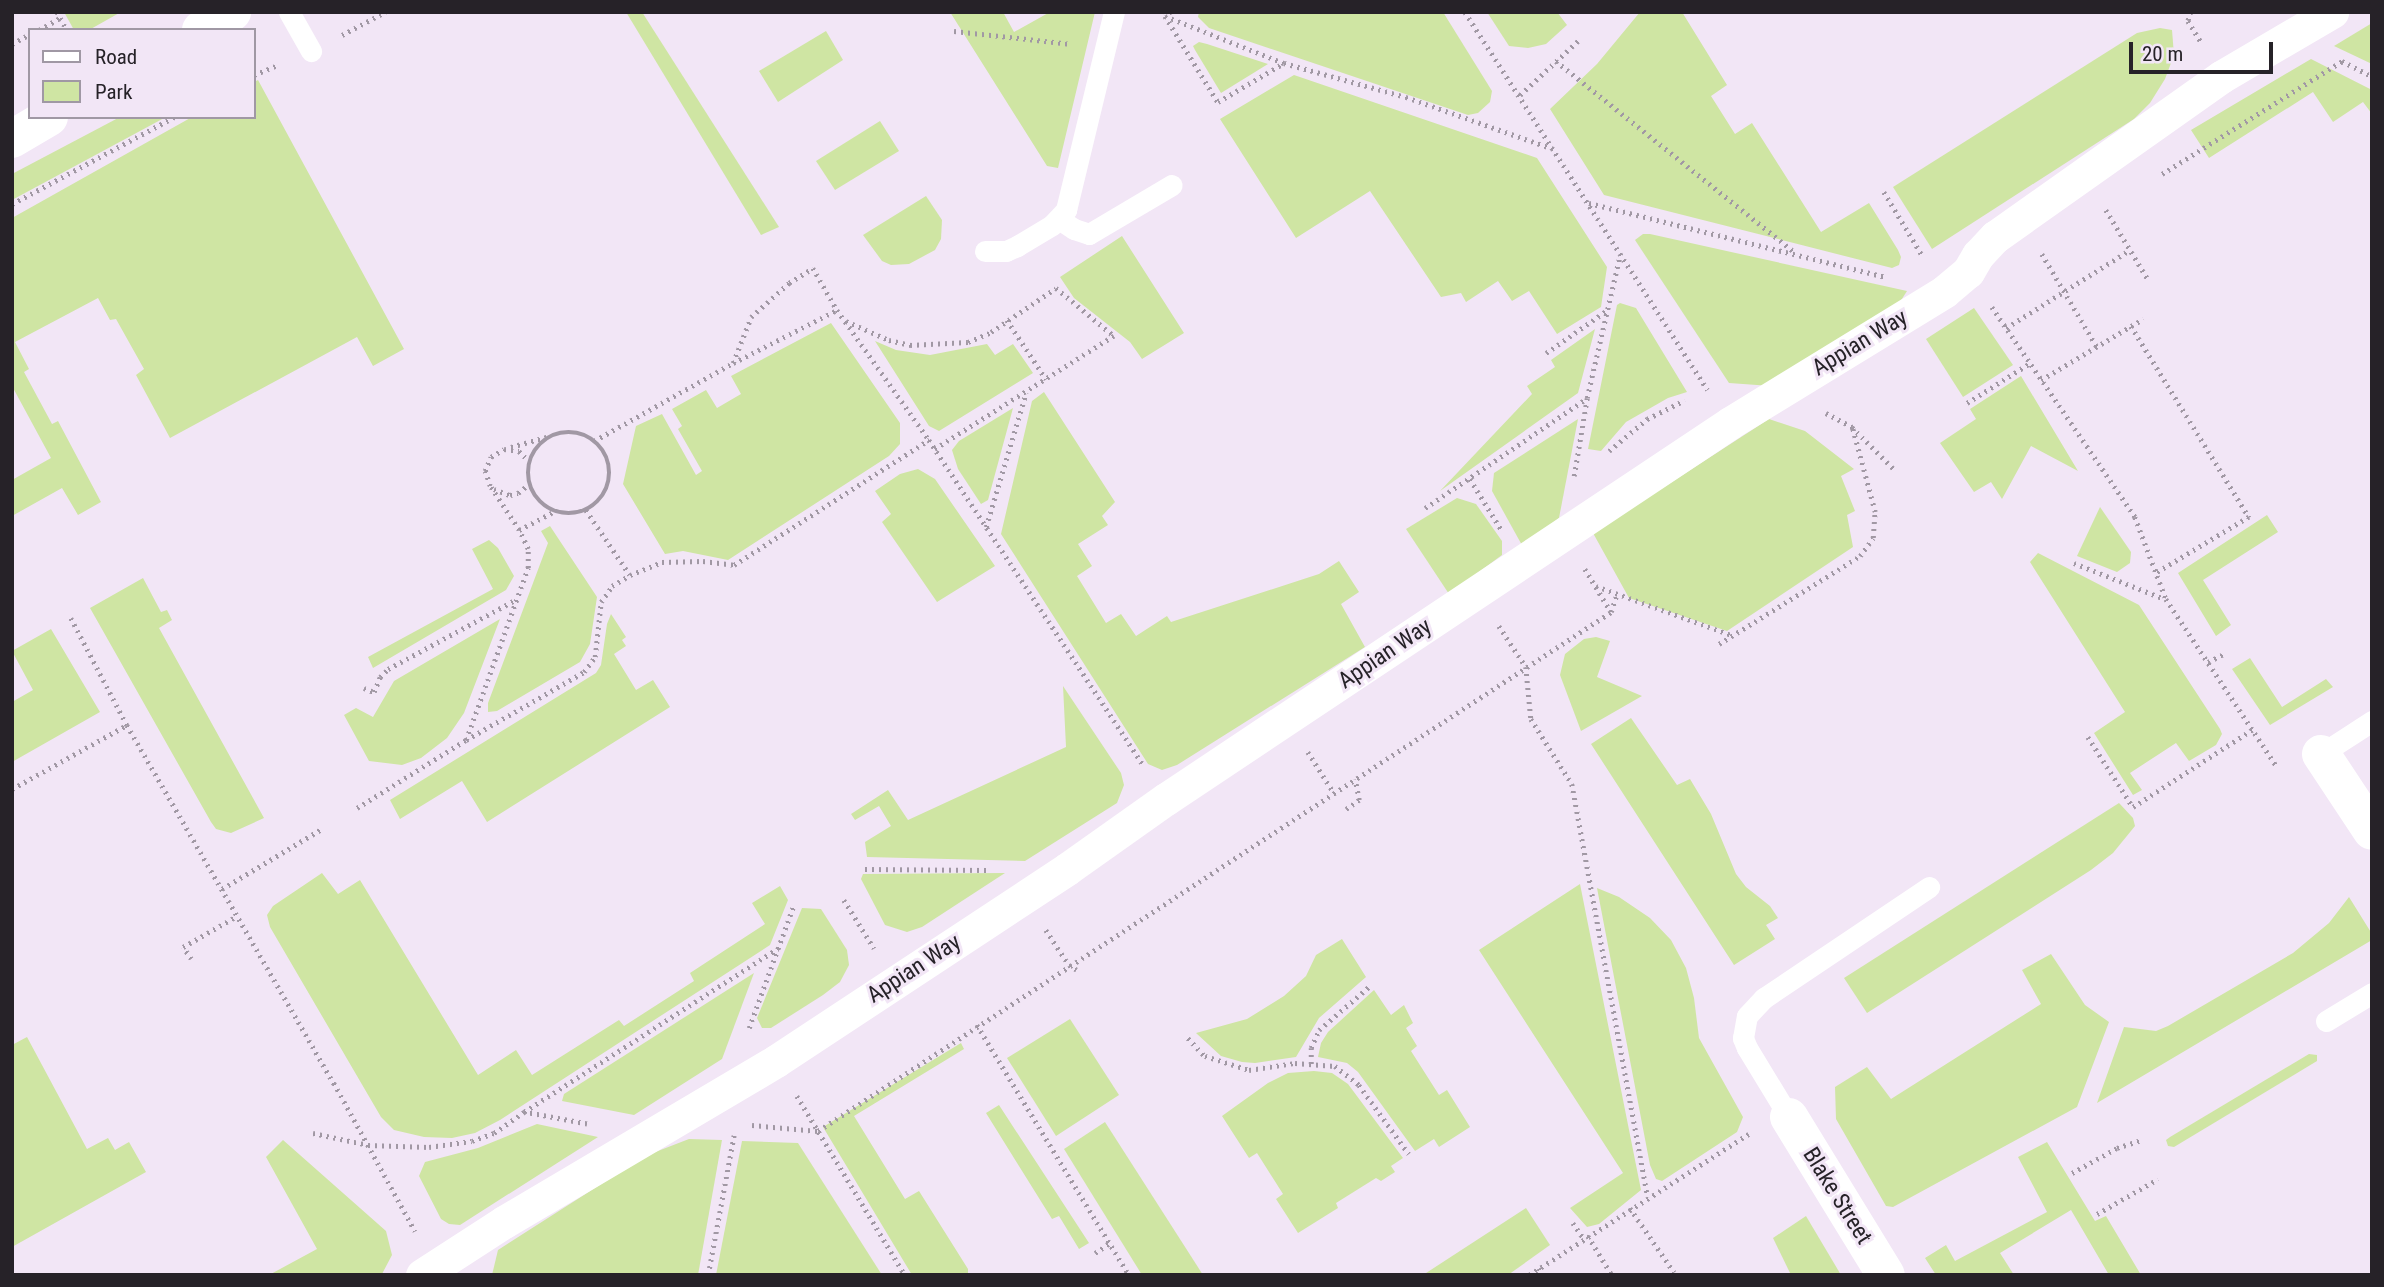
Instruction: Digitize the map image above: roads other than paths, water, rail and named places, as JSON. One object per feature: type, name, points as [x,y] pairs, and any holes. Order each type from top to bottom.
[{"type":"street","points":[[204,28],[232,12]]},
{"type":"street","name":"Appian Way","points":[[428,1271],[776,1061],[1067,869],[1166,799],[1730,423],[1956,282],[1995,237],[2221,77],[2332,12]]},
{"type":"street","points":[[12,139],[46,119]]},
{"type":"street","points":[[2321,754],[2372,831]]},
{"type":"street","name":"Blake Street","points":[[1773,1123],[1886,1275]]},
{"type":"lane","points":[[289,12],[311,51]]},
{"type":"lane","points":[[985,251],[1006,251],[1059,219],[1066,210],[1114,12]]},
{"type":"lane","points":[[1059,219],[1074,229],[1090,234],[1172,185]]},
{"type":"lane","points":[[2321,754],[2372,721]]},
{"type":"lane","points":[[1773,1123],[1744,1038],[1746,1016],[1764,998],[1929,887]]},
{"type":"lane","points":[[2326,1021],[2372,993]]}]
